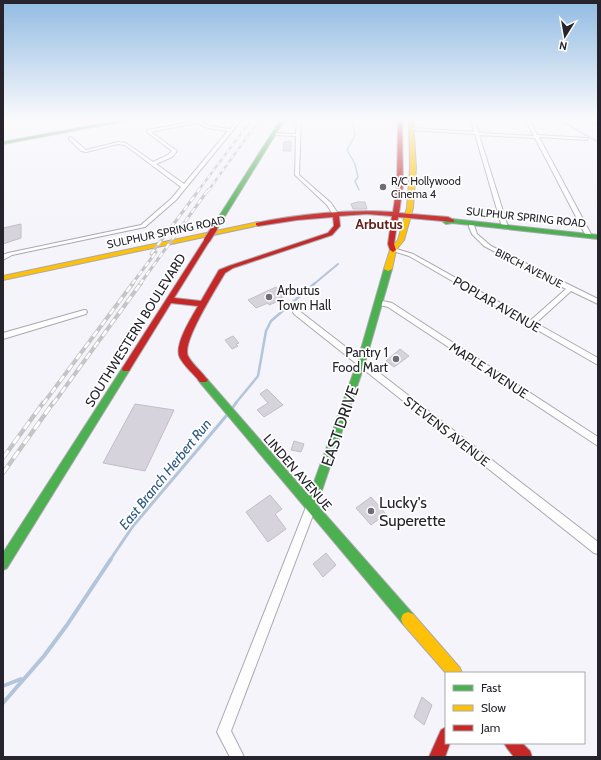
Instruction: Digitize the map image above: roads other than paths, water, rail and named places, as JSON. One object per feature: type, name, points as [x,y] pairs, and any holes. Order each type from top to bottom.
[{"type":"main road","name":"SOUTHWESTERN BOULEVARD","points":[[3,569],[10,555],[260,154]]},
{"type":"main road","name":"EAST DRIVE","points":[[394,250],[391,244],[400,185],[401,154]]},
{"type":"main road","name":"EAST DRIVE","points":[[311,507],[361,363],[394,250],[398,246],[408,217],[412,186],[413,154]]},
{"type":"main road","name":"SULPHUR SPRING ROAD","points":[[3,278],[273,222],[336,215],[408,217],[594,237]]},
{"type":"main road","points":[[169,300],[204,304],[219,277],[226,269],[330,234],[337,228],[338,224],[336,215]]},
{"type":"main road","name":"LINDEN AVENUE","points":[[204,304],[186,336],[182,349],[187,361],[235,419],[454,672]]},
{"type":"main road","name":"SOUTHWESTERN BOULEVARD","points":[[3,564],[10,555]]},
{"type":"main road","points":[[437,757],[445,737]]},
{"type":"main road","points":[[513,744],[524,757]]},
{"type":"street","points":[[140,154],[184,188]]},
{"type":"street","points":[[152,164],[172,154]]},
{"type":"street","points":[[3,258],[10,254],[26,250],[143,226],[156,216],[184,188],[211,154]]},
{"type":"street","points":[[298,154],[297,175],[329,204],[336,215]]},
{"type":"street","points":[[483,154],[505,227]]},
{"type":"street","points":[[546,154],[594,237]]},
{"type":"street","name":"BIRCH AVENUE","points":[[471,223],[474,234],[483,243],[598,302]]},
{"type":"street","name":"POPLAR AVENUE","points":[[394,250],[410,255],[598,362]]},
{"type":"street","points":[[531,324],[571,288]]},
{"type":"street","name":"MAPLE AVENUE","points":[[378,302],[390,305],[598,442]]},
{"type":"street","points":[[3,336],[84,312]]},
{"type":"street","name":"STEVENS AVENUE","points":[[296,312],[598,549]]},
{"type":"street","name":"EAST DRIVE","points":[[238,757],[224,732],[311,507]]},
{"type":"waterway","name":"East Branch Herbert Run","points":[[350,154],[355,164],[358,177],[355,181],[359,190]]},
{"type":"waterway","name":"East Branch Herbert Run","points":[[314,284],[338,264]]},
{"type":"waterway","name":"East Branch Herbert Run","points":[[235,404],[258,376],[266,331],[271,321],[315,283]]},
{"type":"waterway","name":"East Branch Herbert Run","points":[[231,410],[236,403]]},
{"type":"waterway","name":"East Branch Herbert Run","points":[[110,560],[133,526],[227,415]]},
{"type":"waterway","name":"East Branch Herbert Run","points":[[3,703],[44,656],[67,625],[111,559]]},
{"type":"waterway","points":[[3,686],[21,679]]},
{"type":"railway","points":[[198,191],[225,154]]},
{"type":"railway","points":[[208,191],[234,154]]},
{"type":"railway","points":[[151,254],[199,190]]},
{"type":"railway","points":[[140,284],[208,190]]},
{"type":"railway","points":[[132,284],[156,252]]},
{"type":"railway","points":[[43,404],[133,283]]},
{"type":"railway","points":[[53,404],[141,283]]},
{"type":"railway","points":[[3,458],[43,403]]},
{"type":"railway","points":[[3,473],[53,403]]},
{"type":"place","name":"R/C Hollywood Cinema 4","points":[[383,187]]},
{"type":"place","name":"Arbutus Town Hall","points":[[269,297]]},
{"type":"place","name":"Pantry 1 Food Mart","points":[[396,359]]},
{"type":"place","name":"Lucky's Superette","points":[[371,511]]},
{"type":"district","name":"Arbutus","points":[[379,224]]}]
